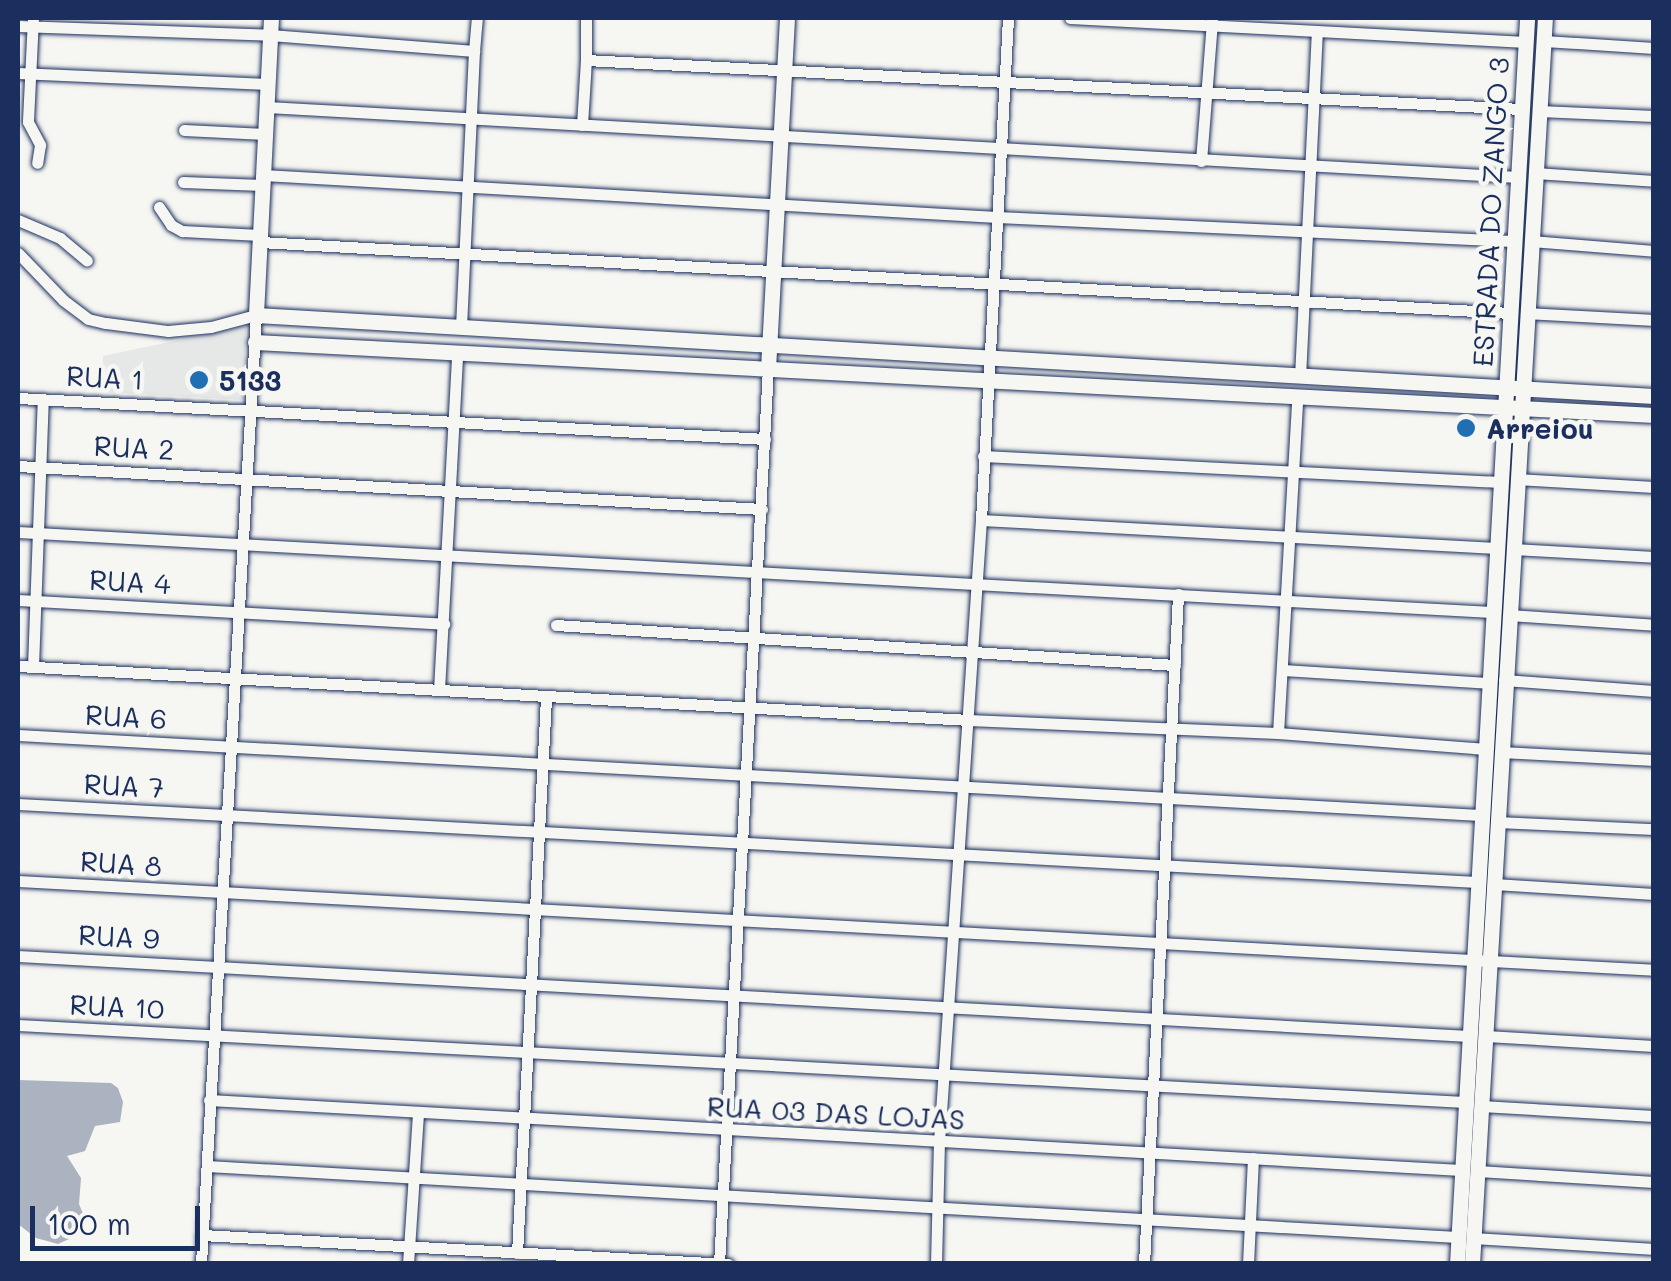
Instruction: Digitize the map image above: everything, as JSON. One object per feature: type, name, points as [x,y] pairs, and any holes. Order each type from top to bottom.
[{"type":"street","points":[[461,326],[477,18]]},
{"type":"street","points":[[582,125],[586,18]]},
{"type":"street","points":[[719,1263],[730,1130],[788,18]]},
{"type":"street","points":[[936,1264],[939,1142],[981,520],[1008,18]]},
{"type":"street","points":[[1070,18],[1212,21],[1526,42]]},
{"type":"street","name":"ESTRADA DO ZANGO 3","points":[[1512,409],[1509,313],[1527,18]]},
{"type":"street","points":[[1513,388],[1526,314],[1545,18]]},
{"type":"street","points":[[1200,161],[1212,21]]},
{"type":"street","points":[[18,26],[33,22],[271,26],[474,50]]},
{"type":"street","points":[[33,22],[24,74],[28,122],[40,145],[38,163]]},
{"type":"street","points":[[201,1264],[271,26]]},
{"type":"street","points":[[1300,377],[1318,30]]},
{"type":"street","points":[[1544,41],[1654,48]]},
{"type":"street","points":[[586,60],[1206,89],[1522,109]]},
{"type":"street","points":[[24,74],[268,84]]},
{"type":"street","points":[[266,106],[1518,177]]},
{"type":"street","points":[[1539,110],[1654,116]]},
{"type":"street","points":[[184,130],[265,134]]},
{"type":"street","points":[[1535,173],[1654,182]]},
{"type":"street","points":[[183,182],[263,180],[468,187],[777,206],[1513,241]]},
{"type":"street","points":[[160,207],[171,226],[182,232],[260,239],[1509,313]]},
{"type":"street","points":[[18,220],[60,238],[88,261]]},
{"type":"street","points":[[1531,241],[1654,251]]},
{"type":"street","points":[[18,253],[64,300],[88,318],[168,332],[211,327],[256,315],[1654,396]]},
{"type":"street","points":[[1526,314],[1654,320]]},
{"type":"street","points":[[255,342],[1654,415]]},
{"type":"street","points":[[440,690],[457,353]]},
{"type":"street","name":"RUA 1","points":[[18,398],[765,439]]},
{"type":"street","points":[[33,667],[43,399]]},
{"type":"street","points":[[1278,732],[1296,399]]},
{"type":"street","points":[[1472,1264],[1461,1170],[1490,960],[1498,822],[1492,612],[1516,480],[1512,409]]},
{"type":"street","points":[[1496,682],[1509,615],[1498,482],[1512,409]]},
{"type":"street","points":[[983,456],[1498,482]]},
{"type":"street","name":"RUA 2","points":[[18,466],[762,509]]},
{"type":"street","points":[[1516,480],[1654,488]]},
{"type":"street","points":[[981,520],[1654,558]]},
{"type":"street","points":[[18,532],[976,587],[1492,612]]},
{"type":"street","points":[[1144,1264],[1178,594]]},
{"type":"street","name":"RUA 4","points":[[18,600],[444,624]]},
{"type":"street","points":[[1509,615],[1654,625]]},
{"type":"street","points":[[556,625],[753,641],[1175,665]]},
{"type":"street","points":[[18,666],[546,698],[1278,732],[1654,760]]},
{"type":"street","points":[[1282,670],[1654,691]]},
{"type":"street","points":[[516,1253],[546,698]]},
{"type":"street","name":"RUA 6","points":[[18,735],[1480,815]]},
{"type":"street","points":[[1478,1036],[1472,959],[1476,882],[1480,815],[1493,750]]},
{"type":"street","name":"RUA 7","points":[[18,804],[1476,882]]},
{"type":"street","points":[[1498,822],[1654,829]]},
{"type":"street","name":"RUA 8","points":[[18,881],[1654,970]]},
{"type":"street","points":[[1494,884],[1654,894]]},
{"type":"street","name":"RUA 9","points":[[18,956],[1654,1046]]},
{"type":"street","name":"RUA 10","points":[[18,1025],[1153,1084],[1654,1116]]},
{"type":"street","name":"RUA 03 DAS LOJAS","points":[[209,1100],[418,1115],[1461,1170]]},
{"type":"street","points":[[1456,1264],[1466,1238],[1478,1171],[1473,1104]]},
{"type":"street","points":[[408,1264],[418,1115]]},
{"type":"street","points":[[1248,1264],[1253,1158]]},
{"type":"street","points":[[206,1166],[937,1211],[1654,1249]]},
{"type":"street","points":[[1478,1171],[1654,1182]]},
{"type":"street","points":[[202,1235],[728,1264]]},
{"type":"shaded area","points":[[246,326],[243,400],[103,392],[103,356]]},
{"type":"shaded area","points":[[18,1080],[111,1083],[118,1088],[123,1102],[120,1122],[95,1126],[85,1151],[67,1156],[81,1178],[79,1204],[86,1221],[78,1235],[58,1244],[36,1238],[18,1224]]},
{"type":"place","name":"5133","points":[[199,380]]},
{"type":"place","name":"Arreiou","points":[[1466,428]]}]
